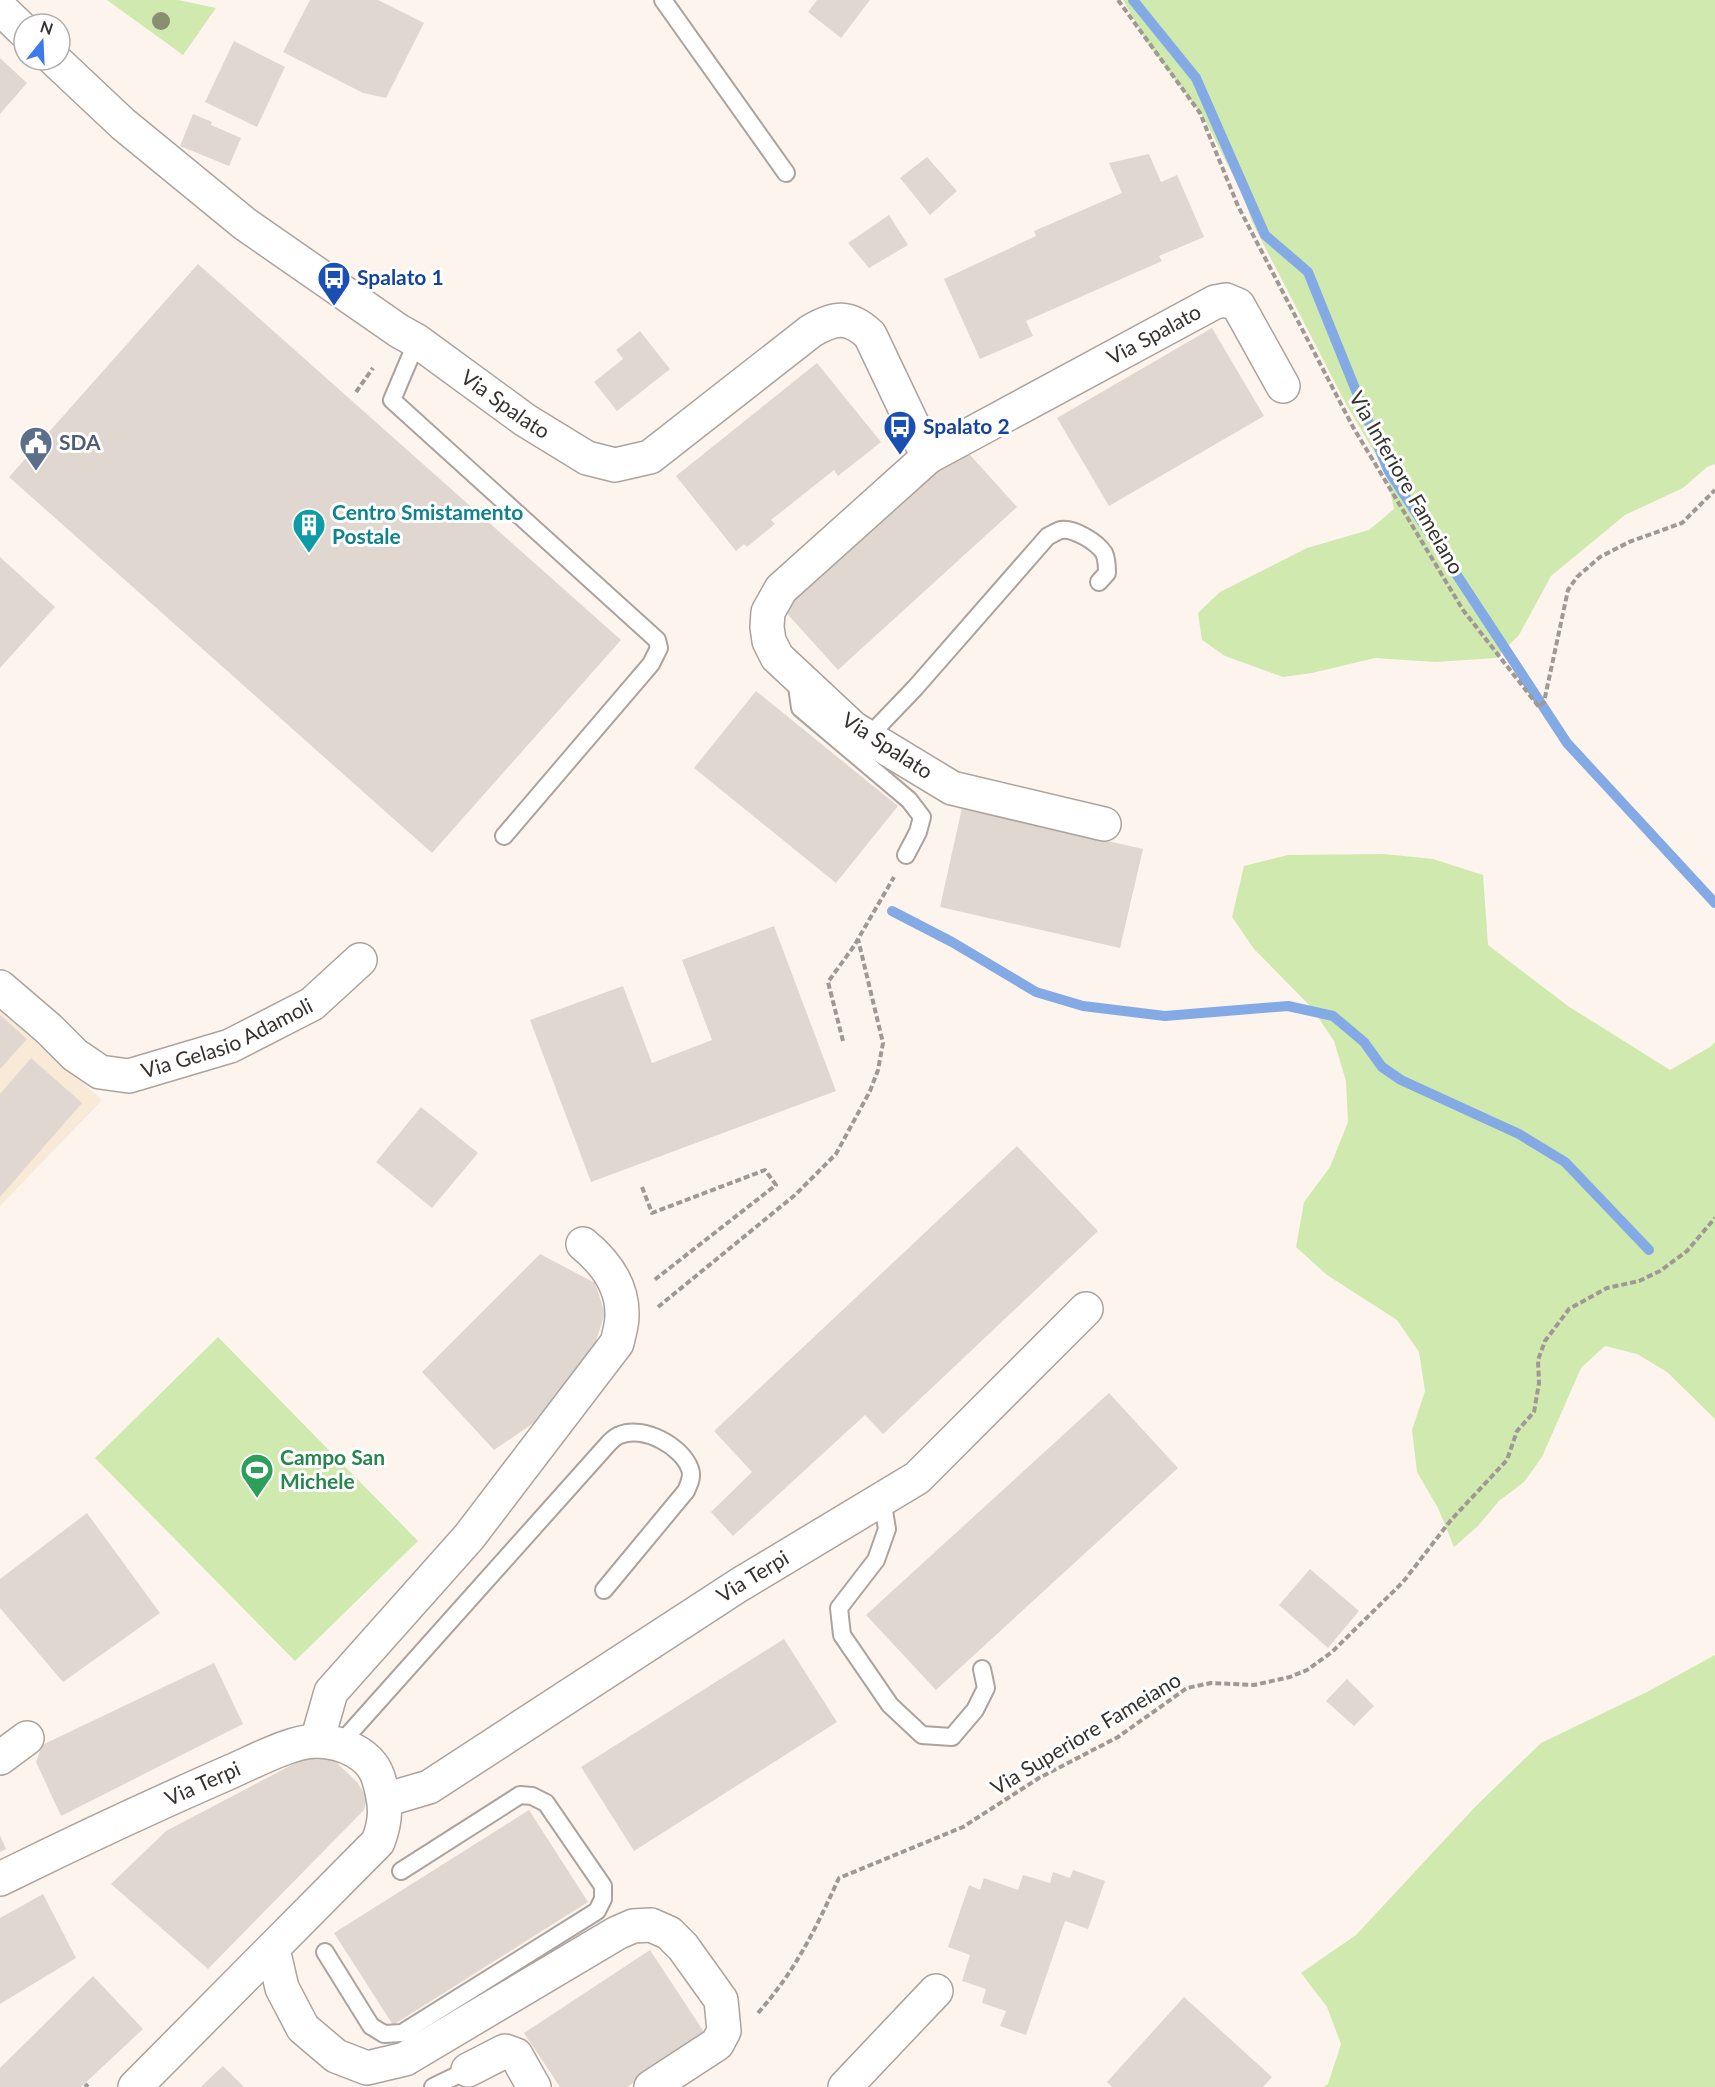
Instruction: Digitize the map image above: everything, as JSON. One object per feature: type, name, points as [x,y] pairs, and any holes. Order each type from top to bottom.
[{"type":"street","points":[[0,8],[12,20]]},
{"type":"street","name":"Via Spalato","points":[[68,72],[123,124],[245,224],[399,331],[417,340],[525,420],[586,459],[615,465],[650,457],[811,331],[826,322],[842,320],[859,325],[870,335],[928,457]]},
{"type":"street","name":"Via Spalato","points":[[1104,824],[952,788],[853,728],[777,657],[769,641],[768,612],[781,588],[928,457],[1215,302],[1226,300],[1238,305],[1282,386]]},
{"type":"street","name":"Via Gelasio Adamoli","points":[[0,987],[75,1055],[100,1072],[129,1076],[230,1046],[312,1004],[360,960]]},
{"type":"street","points":[[135,2087],[378,1842],[385,1823],[385,1800],[376,1770],[362,1754],[328,1743],[331,1692],[469,1537],[620,1329],[619,1294],[611,1273],[583,1244]]},
{"type":"street","name":"Via Terpi","points":[[385,1800],[429,1787],[739,1585],[917,1478],[1086,1309]]},
{"type":"street","points":[[0,1758],[27,1738]]},
{"type":"street","name":"Via Terpi","points":[[0,1879],[138,1812],[285,1748],[328,1743]]},
{"type":"street","points":[[273,1948],[282,1988],[303,2028],[336,2056],[367,2068],[405,2059],[515,1979],[633,1926],[651,1925],[669,1933],[683,1947],[721,2000],[724,2031],[717,2043],[651,2087]]},
{"type":"street","points":[[845,2087],[936,1991]]},
{"type":"street","points":[[468,2070],[505,2051],[516,2055],[534,2087]]},
{"type":"lane","points":[[663,0],[786,173]]},
{"type":"lane","points":[[417,340],[392,400],[657,640],[658,648],[651,664],[504,836]]},
{"type":"lane","points":[[868,737],[915,688],[1048,536],[1061,530],[1076,533],[1104,553],[1107,573],[1099,582]]},
{"type":"lane","points":[[796,675],[800,708],[909,800],[922,817],[918,832],[906,855]]},
{"type":"lane","points":[[328,1743],[609,1443],[618,1435],[630,1432],[645,1433],[659,1439],[677,1452],[691,1469],[691,1481],[686,1491],[604,1590]]},
{"type":"lane","points":[[882,1499],[887,1529],[876,1560],[839,1608],[842,1635],[890,1705],[922,1735],[952,1737],[975,1710],[986,1688],[982,1669]]},
{"type":"lane","points":[[325,1952],[371,2026],[384,2034],[402,2033],[515,1979],[597,1911],[603,1899],[603,1886],[546,1803],[532,1796],[520,1795],[401,1871]]},
{"type":"lane","points":[[433,2087],[468,2070]]},
{"type":"path","name":"Via Inferiore Fameiano","points":[[1118,0],[1200,113],[1238,206],[1353,427],[1463,610],[1539,707],[1544,702],[1568,590],[1577,577],[1600,557],[1629,542],[1682,523],[1715,490]]},
{"type":"path","points":[[843,1041],[828,982],[858,939],[906,855]]},
{"type":"path","points":[[620,1329],[675,1292],[795,1195],[836,1154],[870,1091],[878,1070],[883,1043],[858,939]]},
{"type":"path","points":[[620,1329],[657,1276],[776,1185],[765,1170],[652,1214],[642,1187]]},
{"type":"path","name":"Via Superiore Fameiano","points":[[755,2016],[778,1990],[810,1940],[839,1878],[963,1827],[1039,1778],[1118,1737],[1187,1688],[1211,1683],[1254,1685],[1290,1677],[1307,1670],[1332,1652],[1403,1582],[1451,1520],[1507,1460],[1517,1431],[1534,1412],[1539,1383],[1538,1360],[1545,1341],[1569,1309],[1606,1288],[1639,1281],[1660,1271],[1687,1251],[1715,1218]]},
{"type":"shaded area","points":[[0,1011],[102,1100],[0,1206]]},
{"type":"green space","points":[[107,0],[178,0],[216,8],[183,55]]},
{"type":"green space","points":[[1123,0],[1715,0],[1715,464],[1707,467],[1683,488],[1625,515],[1551,576],[1519,635],[1496,658],[1435,662],[1375,658],[1312,673],[1283,677],[1225,656],[1202,640],[1198,613],[1220,592],[1307,548],[1369,530],[1394,509],[1388,481],[1376,455],[1346,404],[1252,222],[1243,195],[1204,118],[1148,44]]},
{"type":"green space","points":[[1384,854],[1433,859],[1483,875],[1488,945],[1568,1006],[1670,1070],[1715,1042],[1715,1419],[1667,1372],[1637,1354],[1605,1346],[1581,1368],[1542,1457],[1524,1482],[1499,1501],[1478,1526],[1454,1547],[1438,1508],[1417,1472],[1412,1430],[1425,1391],[1419,1352],[1397,1320],[1327,1275],[1296,1247],[1304,1202],[1330,1167],[1348,1122],[1346,1081],[1334,1041],[1312,1008],[1254,949],[1232,917],[1244,866],[1288,855]]},
{"type":"green space","name":"Campo San Michele","points":[[218,1337],[418,1541],[295,1661],[95,1458]]},
{"type":"green space","points":[[1715,1655],[1715,2087],[1323,2087],[1328,2084],[1341,2044],[1327,2007],[1301,1973],[1356,1935],[1476,1806],[1541,1743],[1647,1692]]},
{"type":"building","points":[[310,0],[378,0],[424,23],[386,98],[363,93],[283,52]]},
{"type":"building","points":[[817,0],[870,0],[841,38],[808,12]]},
{"type":"building","points":[[234,41],[285,67],[257,127],[205,102]]},
{"type":"building","points":[[0,58],[12,69],[12,72],[15,72],[27,83],[0,114]]},
{"type":"building","points":[[193,114],[241,138],[229,166],[180,146]]},
{"type":"building","points":[[1149,154],[1161,182],[1177,175],[1204,237],[1159,256],[1162,261],[1026,321],[1033,336],[980,359],[944,279],[1036,236],[1034,231],[1122,193],[1109,163]]},
{"type":"building","points":[[927,157],[957,191],[930,215],[900,178]]},
{"type":"building","points":[[889,215],[908,245],[869,268],[848,243]]},
{"type":"building","name":"Centro Smistamento Postale","points":[[198,264],[621,640],[432,853],[9,477]]},
{"type":"building","points":[[1212,328],[1264,416],[1109,506],[1057,418]]},
{"type":"building","points":[[640,331],[670,369],[617,411],[594,382],[623,359],[616,350]]},
{"type":"building","points":[[817,363],[881,442],[838,476],[834,470],[771,520],[775,524],[747,547],[744,544],[736,551],[676,476]]},
{"type":"building","points":[[962,446],[1017,507],[838,670],[783,609]]},
{"type":"building","points":[[0,557],[55,607],[0,668]]},
{"type":"building","points":[[756,691],[898,806],[836,883],[694,768]]},
{"type":"building","points":[[962,808],[1143,849],[1120,948],[940,907]]},
{"type":"building","points":[[774,926],[836,1091],[591,1182],[530,1020],[623,986],[652,1063],[712,1040],[682,960]]},
{"type":"building","points":[[0,1015],[27,1039],[0,1069]]},
{"type":"building","points":[[31,1058],[82,1103],[0,1197],[0,1094]]},
{"type":"building","points":[[421,1107],[478,1153],[432,1208],[376,1162]]},
{"type":"building","points":[[1017,1146],[1098,1231],[883,1434],[865,1415],[733,1536],[711,1512],[752,1472],[714,1431]]},
{"type":"building","points":[[540,1254],[595,1283],[605,1313],[586,1372],[561,1404],[494,1450],[422,1372]]},
{"type":"building","points":[[1109,1393],[1178,1468],[936,1690],[866,1615]]},
{"type":"building","points":[[87,1513],[160,1613],[63,1682],[0,1608],[0,1579]]},
{"type":"building","points":[[1310,1569],[1359,1611],[1328,1648],[1279,1605]]},
{"type":"building","points":[[784,1639],[837,1722],[634,1851],[581,1767]]},
{"type":"building","points":[[214,1663],[243,1724],[61,1816],[36,1762],[42,1745]]},
{"type":"building","points":[[1347,1679],[1374,1706],[1354,1726],[1326,1701]]},
{"type":"building","points":[[323,1757],[337,1763],[357,1782],[367,1798],[364,1810],[208,1969],[111,1884],[166,1831],[305,1758]]},
{"type":"building","points":[[529,1810],[588,1902],[393,2025],[334,1933]]},
{"type":"building","points":[[0,1835],[6,1849],[0,1852]]},
{"type":"building","points":[[1073,1870],[1105,1881],[1088,1929],[1065,1921],[1026,2035],[1000,2026],[1006,2011],[982,2003],[986,1989],[962,1981],[970,1955],[948,1947],[969,1885],[980,1890],[984,1878],[1018,1890],[1023,1875],[1050,1883],[1053,1872],[1070,1878]]},
{"type":"building","points":[[43,1894],[76,1958],[0,2004],[0,1918]]},
{"type":"building","points":[[650,1950],[706,2035],[627,2087],[560,2087],[524,2033]]},
{"type":"building","points":[[93,1976],[143,2029],[81,2087],[0,2087],[0,2068]]},
{"type":"building","points":[[1184,1997],[1272,2077],[1263,2087],[1112,2087],[1107,2082]]},
{"type":"building","points":[[223,2066],[244,2087],[201,2087],[209,2079]]},
{"type":"waterway","points":[[1133,0],[1196,78],[1265,235],[1308,272],[1388,470],[1567,743],[1715,903]]},
{"type":"waterway","points":[[892,911],[952,942],[1036,992],[1083,1006],[1165,1016],[1288,1006],[1333,1016],[1364,1042],[1382,1067],[1401,1080],[1519,1134],[1565,1162],[1649,1250]]},
{"type":"place","name":"Spalato 1","points":[[334,307]]},
{"type":"place","name":"Spalato 2","points":[[900,456]]},
{"type":"place","name":"SDA","points":[[36,472]]},
{"type":"place","name":"Centro Smistamento Postale","points":[[309,554]]},
{"type":"place","name":"Campo San Michele","points":[[257,1499]]}]
